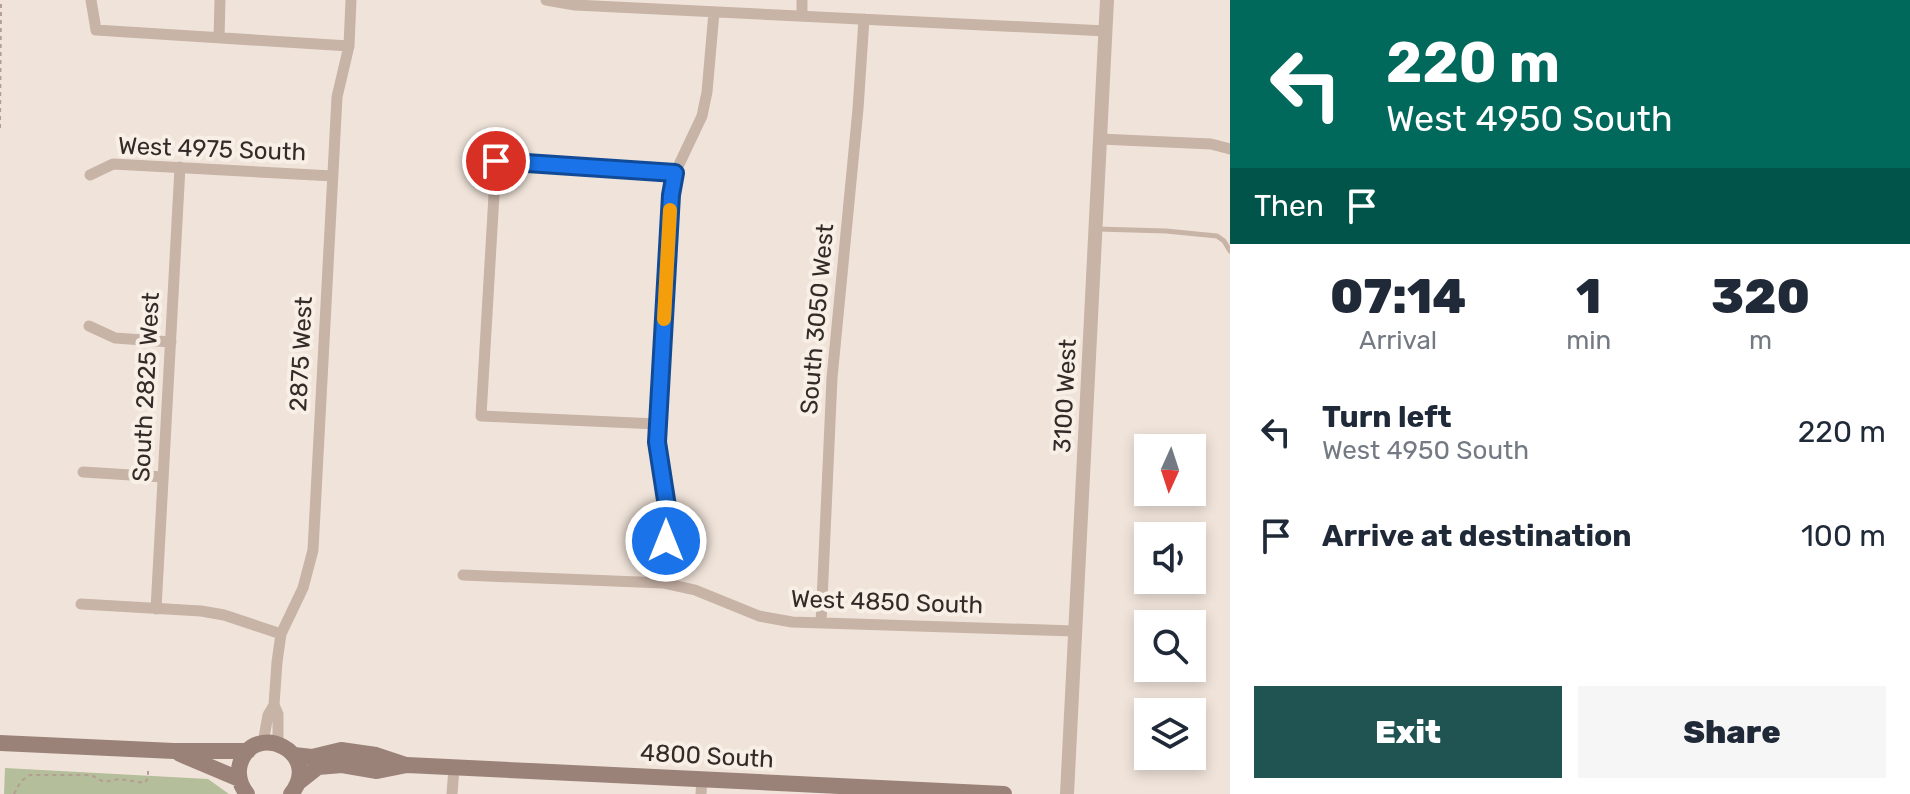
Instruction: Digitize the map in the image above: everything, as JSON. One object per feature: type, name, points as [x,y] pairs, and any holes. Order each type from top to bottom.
[{"type":"main road","points":[[0,743],[174,751],[263,746],[294,755],[300,772],[295,788]]},
{"type":"main road","points":[[243,787],[239,769],[242,759],[263,746]]},
{"type":"main road","name":"4800 South","points":[[294,755],[312,757],[341,750],[376,755],[407,765],[701,787],[1004,794]]},
{"type":"main road","points":[[174,751],[243,787]]},
{"type":"main road","name":"4800 South","points":[[295,788],[318,767],[342,765],[377,771],[407,765]]},
{"type":"street","points":[[91,0],[96,30],[349,46]]},
{"type":"street","points":[[219,38],[220,0]]},
{"type":"street","name":"2875 West","points":[[263,746],[278,714],[274,705],[281,634],[303,588],[313,550],[337,97],[349,46],[351,0]]},
{"type":"street","points":[[546,0],[575,5],[651,4],[714,12],[1106,31]]},
{"type":"street","points":[[802,0],[802,16]]},
{"type":"street","name":"3100 West","points":[[1067,794],[1107,0]]},
{"type":"street","points":[[663,583],[668,513],[657,424],[671,195],[675,173],[702,116],[714,12]]},
{"type":"street","name":"South 3050 West","points":[[821,623],[832,378],[864,19]]},
{"type":"street","points":[[1100,139],[1211,144],[1230,149]]},
{"type":"street","points":[[486,147],[496,161],[476,419],[657,424]]},
{"type":"street","points":[[496,161],[675,173]]},
{"type":"street","name":"West 4975 South","points":[[90,175],[113,164],[333,176]]},
{"type":"street","name":"South 2825 West","points":[[156,609],[180,167]]},
{"type":"street","points":[[89,326],[115,338],[171,342]]},
{"type":"street","points":[[83,472],[163,477]]},
{"type":"street","name":"West 4850 South","points":[[463,575],[663,583],[709,595],[759,616],[792,622],[1075,631]]},
{"type":"street","points":[[81,604],[201,611],[224,615],[281,634]]},
{"type":"street","points":[[452,794],[454,768]]},
{"type":"lane","points":[[1096,229],[1217,236],[1230,251]]},
{"type":"path","points":[[0,128],[1,0]]},
{"type":"path","points":[[14,794],[21,781],[30,775],[91,775],[104,782],[119,779],[145,783],[148,771]]},
{"type":"green space","points":[[5,768],[208,779],[229,794],[4,794]]},
{"type":"slow traffic","points":[[664,319],[670,210]]},
{"type":"route","points":[[496,161],[675,173],[671,195],[657,442],[668,513],[666,541]]}]
